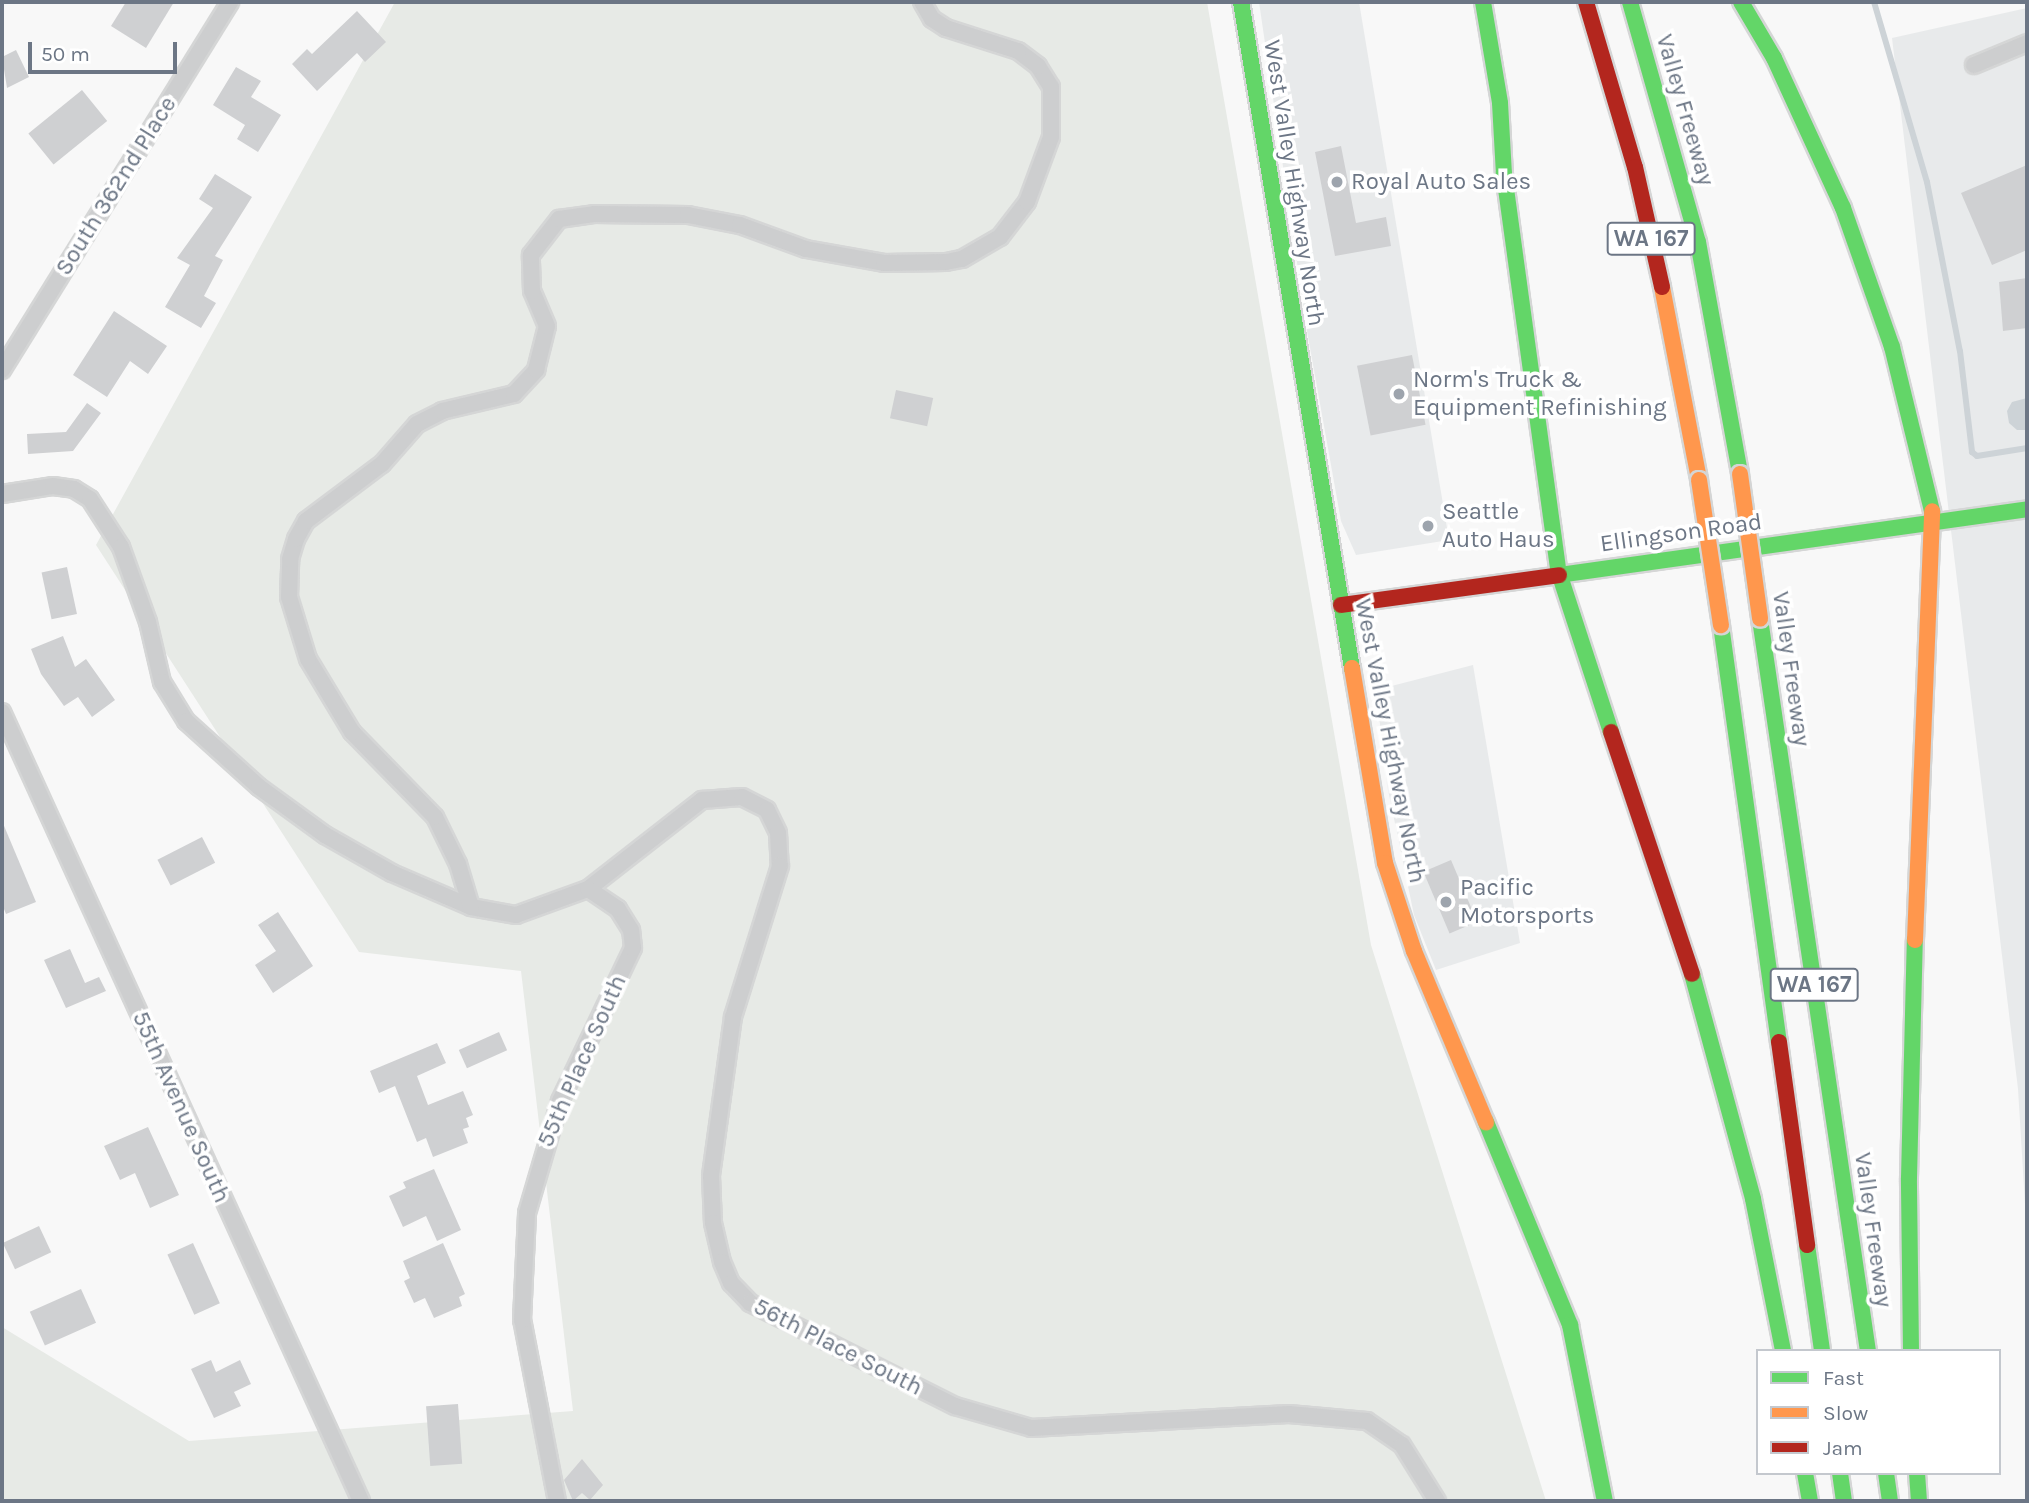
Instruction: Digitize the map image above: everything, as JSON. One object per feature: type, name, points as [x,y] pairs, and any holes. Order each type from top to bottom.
[{"type":"main road","name":"West Valley Highway North","points":[[1241,2],[1341,605],[1396,901],[1570,1325],[1605,1501]]},
{"type":"main road","points":[[1483,2],[1500,103],[1504,174],[1559,573],[1703,1009],[1753,1199],[1783,1349]]},
{"type":"main road","name":"WA 167","points":[[1586,2],[1635,167],[1678,360],[1699,480],[1822,1349]]},
{"type":"main road","name":"Valley Freeway","points":[[1630,2],[1698,242],[1740,474],[1868,1349]]},
{"type":"main road","points":[[1741,2],[1774,58],[1843,208],[1892,347],[1935,522],[1918,812],[1909,1178],[1911,1349]]},
{"type":"main road","name":"Ellingson Road","points":[[1341,605],[2027,509]]},
{"type":"main road","points":[[1805,1475],[1810,1501]]},
{"type":"main road","points":[[1840,1475],[1844,1501]]},
{"type":"main road","points":[[1886,1475],[1890,1501]]},
{"type":"main road","points":[[1917,1475],[1919,1501]]},
{"type":"street","name":"South 362nd Place","points":[[2,370],[230,2]]},
{"type":"street","points":[[471,907],[458,864],[435,817],[352,732],[308,659],[292,615],[288,581],[290,559],[306,522],[382,464],[417,424],[442,411],[514,394],[536,370],[547,326],[532,291],[531,256],[559,219],[594,214],[688,215],[740,225],[806,249],[884,263],[946,262],[983,249],[1013,225],[1027,202],[1051,137],[1051,87],[1038,66],[997,42],[946,28],[932,19],[922,2]]},
{"type":"street","points":[[1974,65],[2027,43]]},
{"type":"street","points":[[2,494],[53,486],[74,489],[90,499],[121,547],[148,622],[162,682],[186,721],[259,787],[325,835],[392,873],[471,907]]},
{"type":"street","name":"55th Avenue South","points":[[2,712],[361,1501]]},
{"type":"street","name":"56th Place South","points":[[471,907],[516,915],[588,889],[705,799],[746,798],[761,805],[773,820],[780,866],[733,1017],[711,1176],[718,1250],[743,1299],[955,1406],[1031,1428],[1321,1414],[1367,1421],[1402,1445],[1437,1501]]},
{"type":"street","name":"55th Place South","points":[[556,1501],[522,1320],[525,1224],[535,1177],[560,1101],[633,948],[631,930],[618,909],[588,889]]},
{"type":"shaded area","points":[[395,2],[1207,2],[1371,945],[1546,1501],[2,1501],[2,1327],[189,1441],[573,1411],[521,971],[359,952],[96,545]]},
{"type":"shaded area","points":[[1259,2],[1359,2],[1449,540],[1356,555],[1341,521],[1307,331]]},
{"type":"shaded area","points":[[2027,8],[2027,1237],[2018,1089],[1892,38]]},
{"type":"shaded area","points":[[2027,398],[2027,430],[2017,430],[2009,423],[2007,411],[2012,402]]},
{"type":"shaded area","points":[[1473,665],[1520,943],[1436,970],[1414,915],[1387,785],[1376,690]]},
{"type":"building","points":[[126,2],[174,2],[146,48],[111,26]]},
{"type":"building","points":[[357,11],[386,42],[365,62],[357,53],[317,91],[292,64],[307,49],[312,54]]},
{"type":"building","points":[[16,50],[29,77],[7,88],[2,57]]},
{"type":"building","points":[[236,67],[261,81],[251,97],[281,115],[258,152],[237,139],[245,125],[213,105]]},
{"type":"building","points":[[82,90],[107,121],[54,165],[28,133]]},
{"type":"building","points":[[1341,146],[1356,223],[1386,217],[1391,246],[1335,256],[1315,152]]},
{"type":"building","points":[[2027,165],[2027,250],[1992,265],[1961,193]]},
{"type":"building","points":[[215,174],[252,197],[215,256],[223,260],[204,296],[216,303],[201,328],[165,307],[190,265],[177,258],[213,208],[199,199]]},
{"type":"building","points":[[2027,278],[2027,328],[2003,331],[1999,282]]},
{"type":"building","points":[[114,311],[167,346],[148,374],[130,361],[107,397],[73,375]]},
{"type":"building","points":[[1412,355],[1426,425],[1371,435],[1357,366]]},
{"type":"building","points":[[896,390],[933,398],[927,426],[890,418]]},
{"type":"building","points":[[87,403],[101,413],[73,451],[28,454],[27,434],[66,432]]},
{"type":"building","points":[[67,567],[77,614],[52,619],[42,572]]},
{"type":"building","points":[[63,636],[75,667],[86,659],[115,700],[92,717],[78,697],[64,706],[41,674],[31,649]]},
{"type":"building","points":[[2,821],[36,902],[6,914],[2,904]]},
{"type":"building","points":[[202,837],[215,863],[171,886],[157,860]]},
{"type":"building","points":[[1451,860],[1477,922],[1450,933],[1423,872]]},
{"type":"building","points":[[278,912],[313,966],[273,993],[255,965],[276,951],[258,925]]},
{"type":"building","points":[[70,949],[85,983],[99,977],[106,991],[66,1008],[44,960]]},
{"type":"building","points":[[499,1032],[507,1050],[467,1068],[459,1050]]},
{"type":"building","points":[[437,1043],[446,1063],[417,1076],[428,1105],[463,1091],[473,1115],[466,1118],[469,1127],[463,1129],[468,1143],[433,1157],[426,1138],[417,1142],[395,1086],[379,1093],[370,1071]]},
{"type":"building","points":[[148,1127],[179,1195],[150,1208],[135,1173],[120,1180],[104,1146]]},
{"type":"building","points":[[434,1169],[461,1230],[437,1241],[426,1216],[403,1227],[389,1196],[406,1188],[403,1182]]},
{"type":"building","points":[[39,1226],[51,1252],[15,1269],[3,1243]]},
{"type":"building","points":[[193,1243],[220,1303],[194,1315],[167,1254]]},
{"type":"building","points":[[443,1243],[465,1294],[459,1297],[462,1306],[434,1318],[425,1298],[414,1303],[404,1281],[410,1278],[403,1261]]},
{"type":"building","points":[[81,1289],[96,1323],[45,1346],[30,1312]]},
{"type":"building","points":[[211,1360],[216,1372],[240,1360],[251,1384],[234,1392],[241,1406],[214,1418],[191,1369]]},
{"type":"building","points":[[458,1404],[462,1464],[430,1466],[426,1406]]},
{"type":"building","points":[[582,1459],[603,1485],[590,1500],[582,1493],[573,1501],[564,1480]]},
{"type":"waterway","points":[[1874,2],[1927,182],[1960,351],[1972,452],[1977,456],[2027,448]]},
{"type":"traffic: fast","points":[[1241,2],[1352,668]]},
{"type":"traffic: fast","points":[[1483,2],[1500,103],[1504,174],[1559,573],[1611,732]]},
{"type":"traffic: fast","points":[[1630,2],[1698,242],[1740,474]]},
{"type":"traffic: fast","points":[[1741,2],[1774,58],[1843,208],[1892,347],[1932,511]]},
{"type":"traffic: fast","points":[[1559,575],[2027,509]]},
{"type":"traffic: fast","points":[[1760,619],[1868,1349]]},
{"type":"traffic: fast","points":[[1721,625],[1779,1042]]},
{"type":"traffic: fast","points":[[1911,1349],[1909,1178],[1915,940]]},
{"type":"traffic: fast","points":[[1692,974],[1753,1199],[1783,1349]]},
{"type":"traffic: fast","points":[[1486,1122],[1570,1325],[1605,1501]]},
{"type":"traffic: fast","points":[[1807,1245],[1822,1349]]},
{"type":"traffic: fast","points":[[1805,1475],[1810,1501]]},
{"type":"traffic: fast","points":[[1840,1475],[1844,1501]]},
{"type":"traffic: fast","points":[[1886,1475],[1890,1501]]},
{"type":"traffic: fast","points":[[1917,1475],[1919,1501]]},
{"type":"traffic: slow","points":[[1662,287],[1699,480]]},
{"type":"traffic: slow","points":[[1740,474],[1760,619]]},
{"type":"traffic: slow","points":[[1699,480],[1721,625]]},
{"type":"traffic: slow","points":[[1915,940],[1932,511]]},
{"type":"traffic: slow","points":[[1352,668],[1385,863],[1414,951],[1486,1122]]},
{"type":"traffic: jam","points":[[1586,2],[1635,167],[1662,287]]},
{"type":"traffic: jam","points":[[1341,605],[1559,575]]},
{"type":"traffic: jam","points":[[1611,732],[1692,974]]},
{"type":"traffic: jam","points":[[1779,1042],[1807,1245]]},
{"type":"place","name":"Royal Auto Sales","points":[[1337,182]]},
{"type":"place","name":"Norm's Truck & Equipment Refinishing","points":[[1399,394]]},
{"type":"place","name":"Seattle Auto Haus","points":[[1428,526]]},
{"type":"place","name":"Pacific Motorsports","points":[[1446,902]]}]
